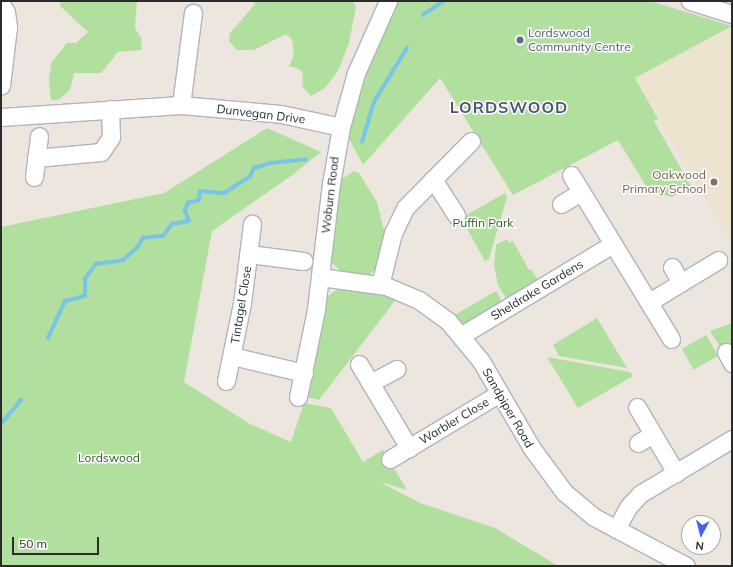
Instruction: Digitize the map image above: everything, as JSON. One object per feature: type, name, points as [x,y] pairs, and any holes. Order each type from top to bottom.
[{"type":"street","name":"Woburn Road","points":[[298,397],[304,373],[320,277],[341,127],[356,73],[388,1]]},
{"type":"street","points":[[690,1],[732,14]]},
{"type":"street","points":[[1,4],[6,12],[8,27],[1,86]]},
{"type":"street","points":[[181,105],[193,13]]},
{"type":"street","name":"Dunvegan Drive","points":[[1,117],[181,105],[281,114],[341,127]]},
{"type":"street","points":[[36,158],[101,152],[111,137],[110,109]]},
{"type":"street","points":[[34,177],[40,136]]},
{"type":"street","points":[[380,285],[398,220],[414,198],[471,141]]},
{"type":"street","points":[[571,175],[671,340]]},
{"type":"street","points":[[433,179],[456,215]]},
{"type":"street","points":[[561,204],[581,192]]},
{"type":"street","name":"Tintagel Close","points":[[226,381],[232,356],[249,254],[252,224]]},
{"type":"street","name":"Sheldrake Gardens","points":[[462,336],[613,244]]},
{"type":"street","name":"Tintagel Close","points":[[249,254],[304,261]]},
{"type":"street","points":[[648,302],[718,260]]},
{"type":"street","points":[[672,267],[682,282]]},
{"type":"street","name":"Sandpiper Road","points":[[320,277],[380,285],[419,300],[448,320],[462,336],[500,393],[531,447],[564,492],[580,508],[686,566]]},
{"type":"street","name":"Tintagel Close","points":[[232,356],[304,373]]},
{"type":"street","name":"Warbler Close","points":[[359,364],[408,448]]},
{"type":"street","points":[[370,383],[396,369]]},
{"type":"street","name":"Warbler Close","points":[[390,459],[500,393]]},
{"type":"street","points":[[637,407],[676,473]]},
{"type":"street","points":[[638,442],[653,434]]},
{"type":"street","points":[[616,529],[634,500],[732,439]]},
{"type":"shaded area","name":"Oakwood Primary School","points":[[732,27],[732,245],[635,78]]},
{"type":"green space","points":[[60,1],[137,1],[135,28],[141,38],[142,50],[118,52],[101,73],[74,73],[70,90],[58,100],[51,100],[49,80],[51,63],[67,43],[76,43],[88,32],[60,6]]},
{"type":"green space","points":[[251,1],[353,1],[356,7],[349,43],[338,71],[325,88],[311,96],[302,86],[303,74],[299,69],[289,66],[294,55],[292,39],[286,34],[254,50],[237,50],[229,41],[230,33],[255,4]]},
{"type":"green space","points":[[396,1],[650,1],[732,26],[635,78],[658,119],[654,121],[691,186],[672,197],[649,191],[618,140],[513,195],[440,78],[363,165],[348,137],[369,59]]},
{"type":"green space","name":"Lordswood","points":[[267,128],[321,152],[295,173],[212,231],[184,382],[250,424],[291,442],[304,403],[331,408],[363,462],[383,450],[407,490],[380,482],[420,503],[495,528],[558,566],[1,566],[1,227],[164,193]]},
{"type":"green space","points":[[354,171],[359,173],[377,202],[383,227],[387,233],[377,268],[368,276],[343,273],[332,263],[329,256],[339,181]]},
{"type":"green space","name":"Puffin Park","points":[[505,193],[507,197],[489,259],[485,261],[461,218]]},
{"type":"green space","points":[[507,239],[509,243],[513,241],[529,270],[531,269],[539,281],[507,300],[498,285],[494,265],[496,245]]},
{"type":"green space","points":[[340,287],[372,291],[397,298],[319,400],[306,397],[324,299]]},
{"type":"green space","points":[[496,291],[503,303],[464,325],[453,316]]},
{"type":"green space","points":[[597,318],[627,368],[559,356],[553,345]]},
{"type":"green space","points":[[732,323],[732,344],[722,350],[710,331]]},
{"type":"green space","points":[[706,335],[718,356],[694,370],[682,349]]},
{"type":"green space","points":[[547,357],[630,372],[633,376],[578,408]]},
{"type":"waterway","points":[[423,15],[444,1]]},
{"type":"waterway","points":[[362,142],[374,102],[407,48]]},
{"type":"waterway","points":[[48,338],[65,301],[85,296],[85,279],[96,264],[123,260],[137,248],[143,238],[163,236],[172,224],[189,221],[185,211],[188,203],[199,200],[200,191],[224,193],[250,177],[254,168],[270,163],[306,159]]},
{"type":"waterway","points":[[1,424],[21,400]]},
{"type":"place","name":"Lordswood Community Centre","points":[[520,40]]},
{"type":"place","name":"Oakwood Primary School","points":[[714,182]]},
{"type":"district","name":"LORDSWOOD","points":[[509,107]]}]
